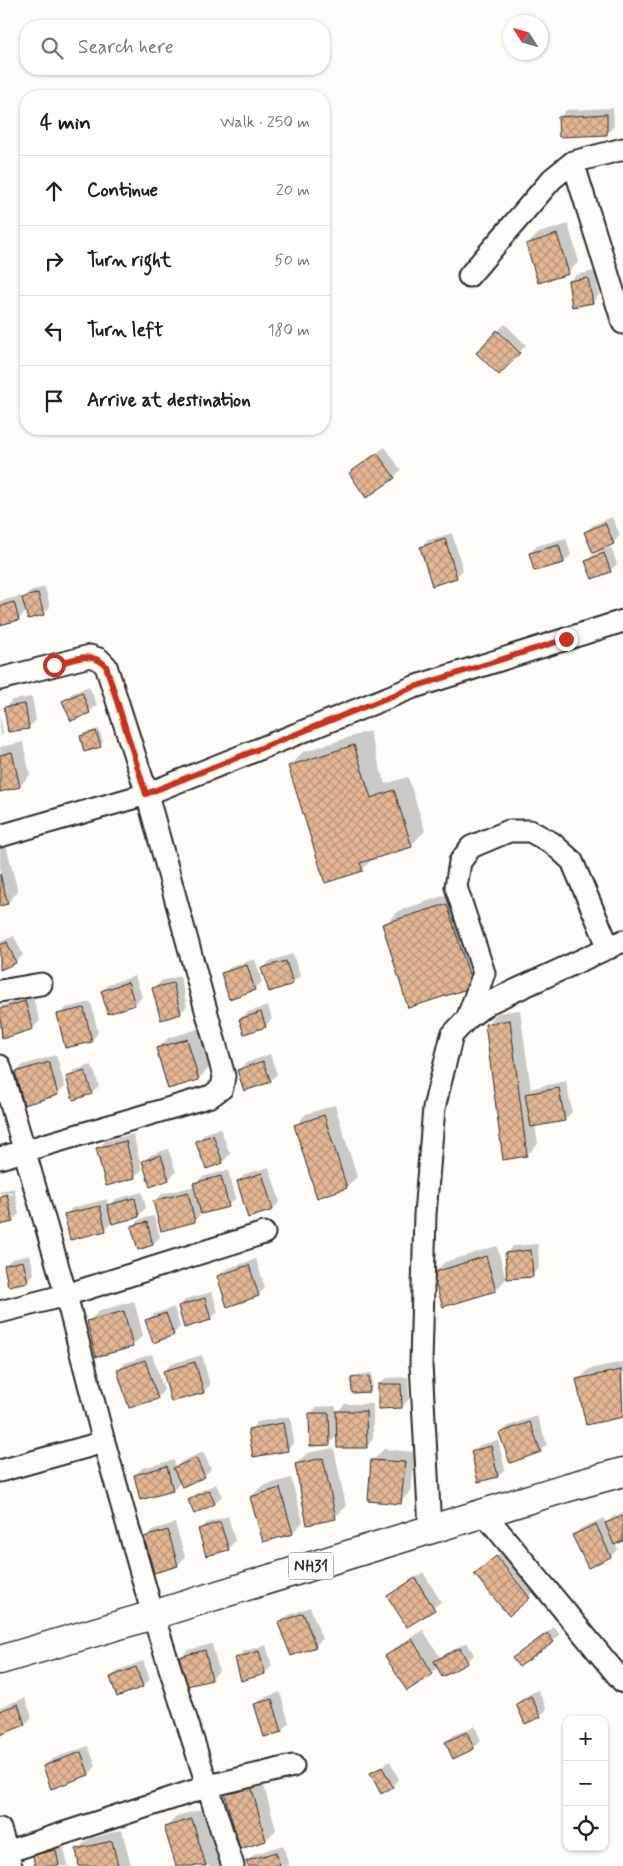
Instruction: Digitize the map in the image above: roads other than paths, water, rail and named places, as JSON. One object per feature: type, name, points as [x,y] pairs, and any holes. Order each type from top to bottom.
[{"type":"highway","name":"NH31","points":[[0,1660],[153,1615],[483,1512],[623,1472]]},
{"type":"street","points":[[469,276],[552,179],[573,162],[623,149]]},
{"type":"street","points":[[573,162],[623,323]]},
{"type":"street","points":[[0,836],[146,794],[414,687],[623,621]]},
{"type":"street","points":[[0,679],[90,656],[99,659],[106,666],[146,794],[224,1076],[222,1088],[211,1096],[0,1158]]},
{"type":"street","points":[[430,1529],[422,1364],[425,1214],[434,1108],[452,1035],[467,1018],[488,1003],[616,945],[572,861],[552,843],[530,831],[509,831],[471,847],[460,862],[456,886],[484,973],[467,1018]]},
{"type":"street","points":[[0,991],[41,984]]},
{"type":"street","points":[[0,1066],[66,1295],[104,1442],[153,1615],[233,1866]]},
{"type":"street","points":[[0,1312],[66,1295],[264,1233]]},
{"type":"street","points":[[0,1471],[104,1442]]},
{"type":"street","points":[[483,1512],[623,1682]]},
{"type":"street","points":[[0,1829],[6,1858],[209,1786],[293,1766]]}]
